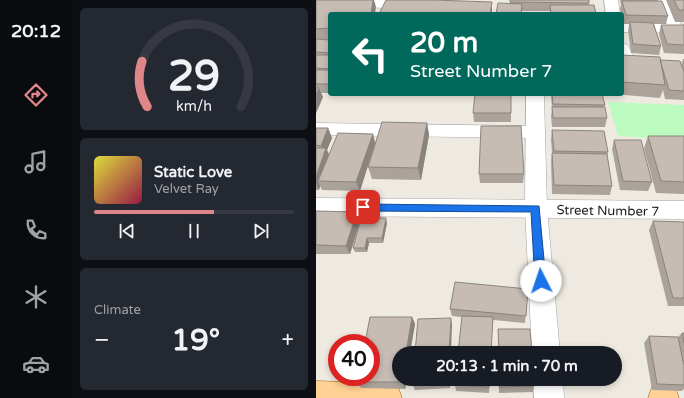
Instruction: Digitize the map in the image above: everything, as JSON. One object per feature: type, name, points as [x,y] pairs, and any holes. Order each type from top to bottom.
[{"type":"main road","points":[[316,396],[387,398]]},
{"type":"street","points":[[317,2],[388,4],[413,0]]},
{"type":"street","points":[[611,0],[613,12]]},
{"type":"street","points":[[661,0],[680,28]]},
{"type":"street","points":[[624,28],[680,28]]},
{"type":"street","points":[[535,96],[536,209],[546,346]]},
{"type":"street","points":[[316,129],[535,132]]},
{"type":"street","name":"Street Number 7","points":[[316,207],[684,210]]},
{"type":"street","points":[[548,386],[549,398]]},
{"type":"green space","points":[[608,102],[684,105],[684,140],[618,136]]},
{"type":"building","points":[[316,0],[373,0],[371,12],[328,12],[328,28],[316,29]]},
{"type":"building","points":[[386,0],[492,2],[490,12],[380,12]]},
{"type":"building","points":[[510,0],[589,0],[589,3],[510,2]]},
{"type":"building","points":[[674,0],[684,0],[684,10],[679,10]]},
{"type":"building","points":[[622,1],[662,1],[668,16],[626,15]]},
{"type":"building","points":[[498,3],[522,4],[521,12],[496,12]]},
{"type":"building","points":[[550,5],[594,5],[596,12],[551,12]]},
{"type":"building","points":[[630,22],[653,23],[661,46],[633,44]]},
{"type":"building","points":[[661,25],[684,25],[684,45],[667,44]]},
{"type":"building","points":[[316,39],[328,40],[328,53],[316,52]]},
{"type":"building","points":[[316,55],[328,55],[328,69],[316,68]]},
{"type":"building","points":[[624,55],[660,57],[665,85],[624,82]]},
{"type":"building","points":[[660,60],[680,61],[684,72],[684,91],[669,90]]},
{"type":"building","points":[[316,70],[328,70],[328,84],[316,84]]},
{"type":"building","points":[[316,88],[319,88],[316,95]]},
{"type":"building","points":[[475,96],[511,96],[511,113],[473,113]]},
{"type":"building","points":[[552,96],[603,96],[605,105],[553,104]]},
{"type":"building","points":[[552,107],[605,107],[607,118],[553,118]]},
{"type":"building","points":[[382,122],[427,123],[418,168],[368,167]]},
{"type":"building","points":[[481,126],[521,126],[524,174],[479,174]]},
{"type":"building","points":[[316,128],[328,128],[321,146],[316,145]]},
{"type":"building","points":[[552,130],[604,131],[608,152],[554,151]]},
{"type":"building","points":[[338,133],[373,134],[356,182],[318,181]]},
{"type":"building","points":[[648,136],[684,136],[684,182],[661,181]]},
{"type":"building","points":[[614,140],[641,140],[652,182],[623,181]]},
{"type":"building","points":[[316,148],[326,148],[316,177]]},
{"type":"building","points":[[552,153],[607,154],[612,186],[554,185]]},
{"type":"building","points":[[316,211],[357,212],[346,246],[316,245]]},
{"type":"building","points":[[361,218],[386,218],[382,238],[367,238],[365,248],[353,248]]},
{"type":"building","points":[[653,221],[684,222],[684,298],[673,298]]},
{"type":"building","points":[[455,282],[528,289],[526,316],[450,309]]},
{"type":"building","points":[[462,316],[493,317],[491,346],[459,346]]},
{"type":"building","points":[[370,317],[412,317],[407,346],[392,346],[392,382],[380,382],[380,334],[367,334]]},
{"type":"building","points":[[451,318],[449,346],[416,346],[418,319]]},
{"type":"building","points":[[498,329],[530,329],[531,346],[499,346]]},
{"type":"building","points":[[649,336],[678,337],[684,366],[684,385],[657,384]]},
{"type":"building","points":[[499,386],[534,386],[499,387]]},
{"type":"route","points":[[363,207],[536,209],[541,281]]}]
